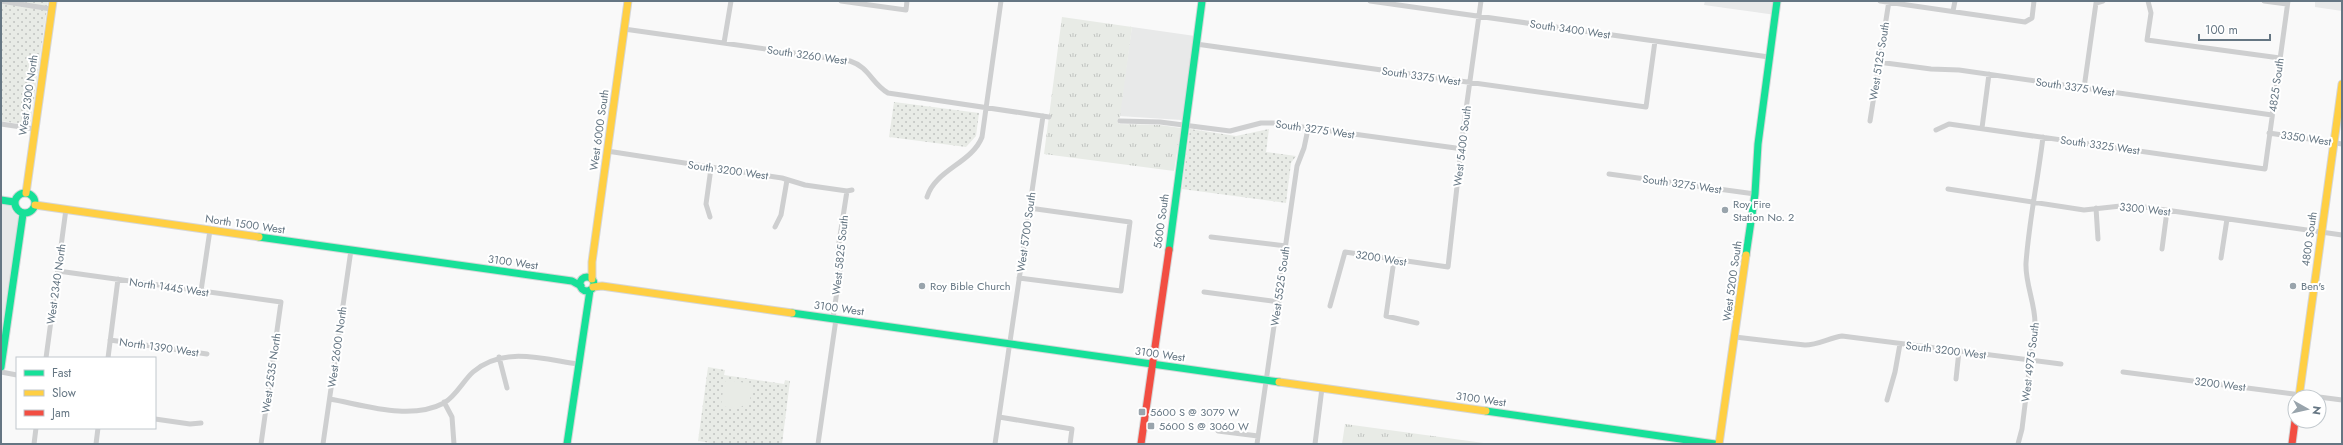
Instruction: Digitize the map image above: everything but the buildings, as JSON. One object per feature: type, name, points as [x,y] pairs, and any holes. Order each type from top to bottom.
[{"type":"street","points":[[1,1],[52,9]]},
{"type":"street","name":"West 2300 North","points":[[26,193],[52,1]]},
{"type":"street","name":"West 6000 South","points":[[567,444],[628,1]]},
{"type":"street","points":[[724,43],[731,1]]},
{"type":"street","points":[[841,1],[906,10],[907,1]]},
{"type":"street","points":[[927,197],[930,187],[980,143],[1001,1]]},
{"type":"street","name":"5600 South","points":[[1141,444],[1186,131],[1185,125],[1188,117],[1202,1]]},
{"type":"street","name":"South 3400 West","points":[[1370,1],[1769,57]]},
{"type":"street","name":"West 5400 South","points":[[1448,267],[1470,83],[1482,1]]},
{"type":"street","name":"West 5200 South","points":[[1720,444],[1755,194],[1758,144],[1777,1]]},
{"type":"street","points":[[1880,1],[2025,22],[2032,18],[2034,1]]},
{"type":"street","points":[[1953,12],[1955,1]]},
{"type":"street","points":[[2084,88],[2096,3],[2103,1]]},
{"type":"street","points":[[2148,1],[2150,13],[2147,40],[2280,58]]},
{"type":"street","points":[[2264,1],[2288,2]]},
{"type":"street","name":"West 5125 South","points":[[1870,121],[1878,62],[1889,2]]},
{"type":"street","name":"4825 South","points":[[2265,169],[2288,2]]},
{"type":"street","name":"South 3260 West","points":[[624,29],[850,61],[863,66],[876,84],[888,93],[1049,117]]},
{"type":"street","name":"South 3375 West","points":[[1196,44],[1646,107],[1655,41]]},
{"type":"street","name":"South 3375 West","points":[[1878,62],[1989,74],[2272,115]]},
{"type":"street","points":[[1982,128],[1989,74]]},
{"type":"street","name":"4800 South","points":[[2300,389],[2342,84]]},
{"type":"street","name":"West 5700 South","points":[[995,444],[1042,116]]},
{"type":"street","name":"South 3275 West","points":[[1120,120],[1185,125],[1230,131],[1261,123],[1273,123],[1463,149]]},
{"type":"street","points":[[1,124],[35,129]]},
{"type":"street","name":"South 3325 West","points":[[1936,130],[1949,124],[2265,169]]},
{"type":"street","name":"West 5525 South","points":[[1257,444],[1297,166],[1304,148],[1308,129]]},
{"type":"street","name":"3350 West","points":[[2270,133],[2342,144]]},
{"type":"street","name":"West 4975 South","points":[[2018,444],[2022,429],[2031,360],[2035,311],[2029,286],[2026,263],[2043,137]]},
{"type":"street","name":"South 3200 West","points":[[607,151],[787,180],[805,185],[850,191]]},
{"type":"street","points":[[710,168],[706,204],[710,217]]},
{"type":"street","name":"South 3275 West","points":[[1609,174],[1755,194]]},
{"type":"street","points":[[774,227],[781,215],[787,180]]},
{"type":"street","name":"3300 West","points":[[1948,189],[2084,210],[2130,205],[2342,235]]},
{"type":"street","name":"West 5825 South","points":[[818,444],[840,271],[838,249],[850,191]]},
{"type":"street","points":[[26,193],[31,195],[35,205],[33,210],[23,214],[18,212],[14,202],[17,197],[26,193]]},
{"type":"street","points":[[1,200],[14,202]]},
{"type":"street","name":"North 1500 West","points":[[35,205],[451,264]]},
{"type":"street","points":[[1019,278],[1121,291],[1130,222],[1029,208]]},
{"type":"street","points":[[2096,208],[2098,239]]},
{"type":"street","name":"West 2340 North","points":[[46,357],[66,209]]},
{"type":"street","points":[[2162,249],[2167,211]]},
{"type":"street","points":[[1,367],[23,214]]},
{"type":"street","points":[[2221,258],[2227,219]]},
{"type":"street","points":[[200,291],[210,230]]},
{"type":"street","points":[[1211,237],[1286,246]]},
{"type":"street","name":"West 2600 North","points":[[323,444],[350,250]]},
{"type":"street","name":"3200 West","points":[[1330,306],[1345,252],[1448,267]]},
{"type":"street","points":[[1394,260],[1386,316],[1417,323]]},
{"type":"street","name":"3100 West","points":[[451,264],[1715,444]]},
{"type":"street","name":"North 1445 West","points":[[58,271],[281,302]]},
{"type":"street","points":[[108,357],[118,279]]},
{"type":"street","points":[[1204,292],[1278,302]]},
{"type":"street","name":"West 2535 North","points":[[261,444],[281,302]]},
{"type":"street","name":"South 3200 West","points":[[1735,337],[1815,345],[1832,337],[1842,336],[2061,364]]},
{"type":"street","name":"North 1390 West","points":[[110,340],[207,354]]},
{"type":"street","points":[[1887,400],[1895,372],[1900,344]]},
{"type":"street","points":[[1956,379],[1959,351]]},
{"type":"street","points":[[330,400],[399,411],[418,410],[444,402],[482,364],[499,357],[517,355],[578,364]]},
{"type":"street","points":[[499,357],[507,388]]},
{"type":"street","points":[[1,372],[16,375]]},
{"type":"street","name":"3200 West","points":[[2123,372],[2287,394]]},
{"type":"street","points":[[1315,444],[1322,388]]},
{"type":"street","name":"3200 West","points":[[2327,398],[2342,400]]},
{"type":"street","points":[[444,402],[452,417],[454,444]]},
{"type":"street","points":[[999,417],[1072,428],[1070,444]]},
{"type":"street","points":[[156,420],[190,424],[200,422]]},
{"type":"street","points":[[34,444],[36,429]]},
{"type":"street","points":[[96,444],[98,429]]},
{"type":"street","points":[[2292,444],[2294,429]]},
{"type":"street","points":[[1218,431],[1258,436]]},
{"type":"shaded area","points":[[1705,1],[1778,1],[1776,15],[1704,5]]},
{"type":"shaded area","points":[[2315,1],[2342,1],[2342,11],[2315,7]]},
{"type":"shaded area","points":[[1132,27],[1195,36],[1182,120],[1119,116]]},
{"type":"shaded area","points":[[1,204],[11,205],[12,211],[19,217],[1,339]]},
{"type":"green space","points":[[1,1],[48,1],[31,121],[27,125],[1,121]]},
{"type":"green space","points":[[1062,17],[1132,27],[1119,124],[1160,125],[1181,128],[1174,171],[1044,154]]},
{"type":"green space","points":[[894,102],[979,113],[976,136],[966,147],[889,137]]},
{"type":"green space","points":[[1190,129],[1236,136],[1269,129],[1266,152],[1296,156],[1291,163],[1286,203],[1182,189]]},
{"type":"green space","points":[[708,367],[725,370],[724,375],[784,384],[785,380],[790,381],[782,444],[717,444],[698,441]]},
{"type":"green space","points":[[728,380],[752,384],[750,401],[738,409],[721,406],[724,382]]},
{"type":"green space","points":[[1345,424],[1491,444],[1342,444]]},
{"type":"traffic: fast","points":[[1169,250],[1202,1]]},
{"type":"traffic: fast","points":[[1746,255],[1755,194],[1758,144],[1777,1]]},
{"type":"traffic: fast","points":[[21,193],[29,193],[35,199],[35,203],[35,207],[29,213],[21,213],[15,207],[15,199],[21,193]]},
{"type":"traffic: fast","points":[[1,200],[14,202]]},
{"type":"traffic: fast","points":[[1,367],[23,214]]},
{"type":"traffic: fast","points":[[259,237],[572,281],[581,286]]},
{"type":"traffic: fast","points":[[587,277],[592,279],[594,284],[592,289],[587,291],[582,289],[580,284],[582,279],[587,277]]},
{"type":"traffic: fast","points":[[567,444],[590,290]]},
{"type":"traffic: fast","points":[[792,313],[1279,382]]},
{"type":"traffic: fast","points":[[1486,411],[1715,444]]},
{"type":"traffic: slow","points":[[26,193],[53,1]]},
{"type":"traffic: slow","points":[[592,279],[592,262],[628,1]]},
{"type":"traffic: slow","points":[[2300,389],[2342,84]]},
{"type":"traffic: slow","points":[[35,205],[259,237]]},
{"type":"traffic: slow","points":[[1719,444],[1746,255]]},
{"type":"traffic: slow","points":[[593,287],[602,286],[792,313]]},
{"type":"traffic: slow","points":[[1279,382],[1486,411]]},
{"type":"traffic: jam","points":[[1141,444],[1169,250]]},
{"type":"traffic: jam","points":[[2292,444],[2294,429]]},
{"type":"place","name":"Roy Fire Station No. 2","points":[[1725,210]]},
{"type":"place","name":"Roy Bible Church","points":[[922,286]]},
{"type":"place","name":"Ben's","points":[[2293,286]]},
{"type":"place","name":"5600 S @ 3079 W","points":[[1142,412]]},
{"type":"place","name":"5600 S @ 3060 W","points":[[1151,426]]}]
